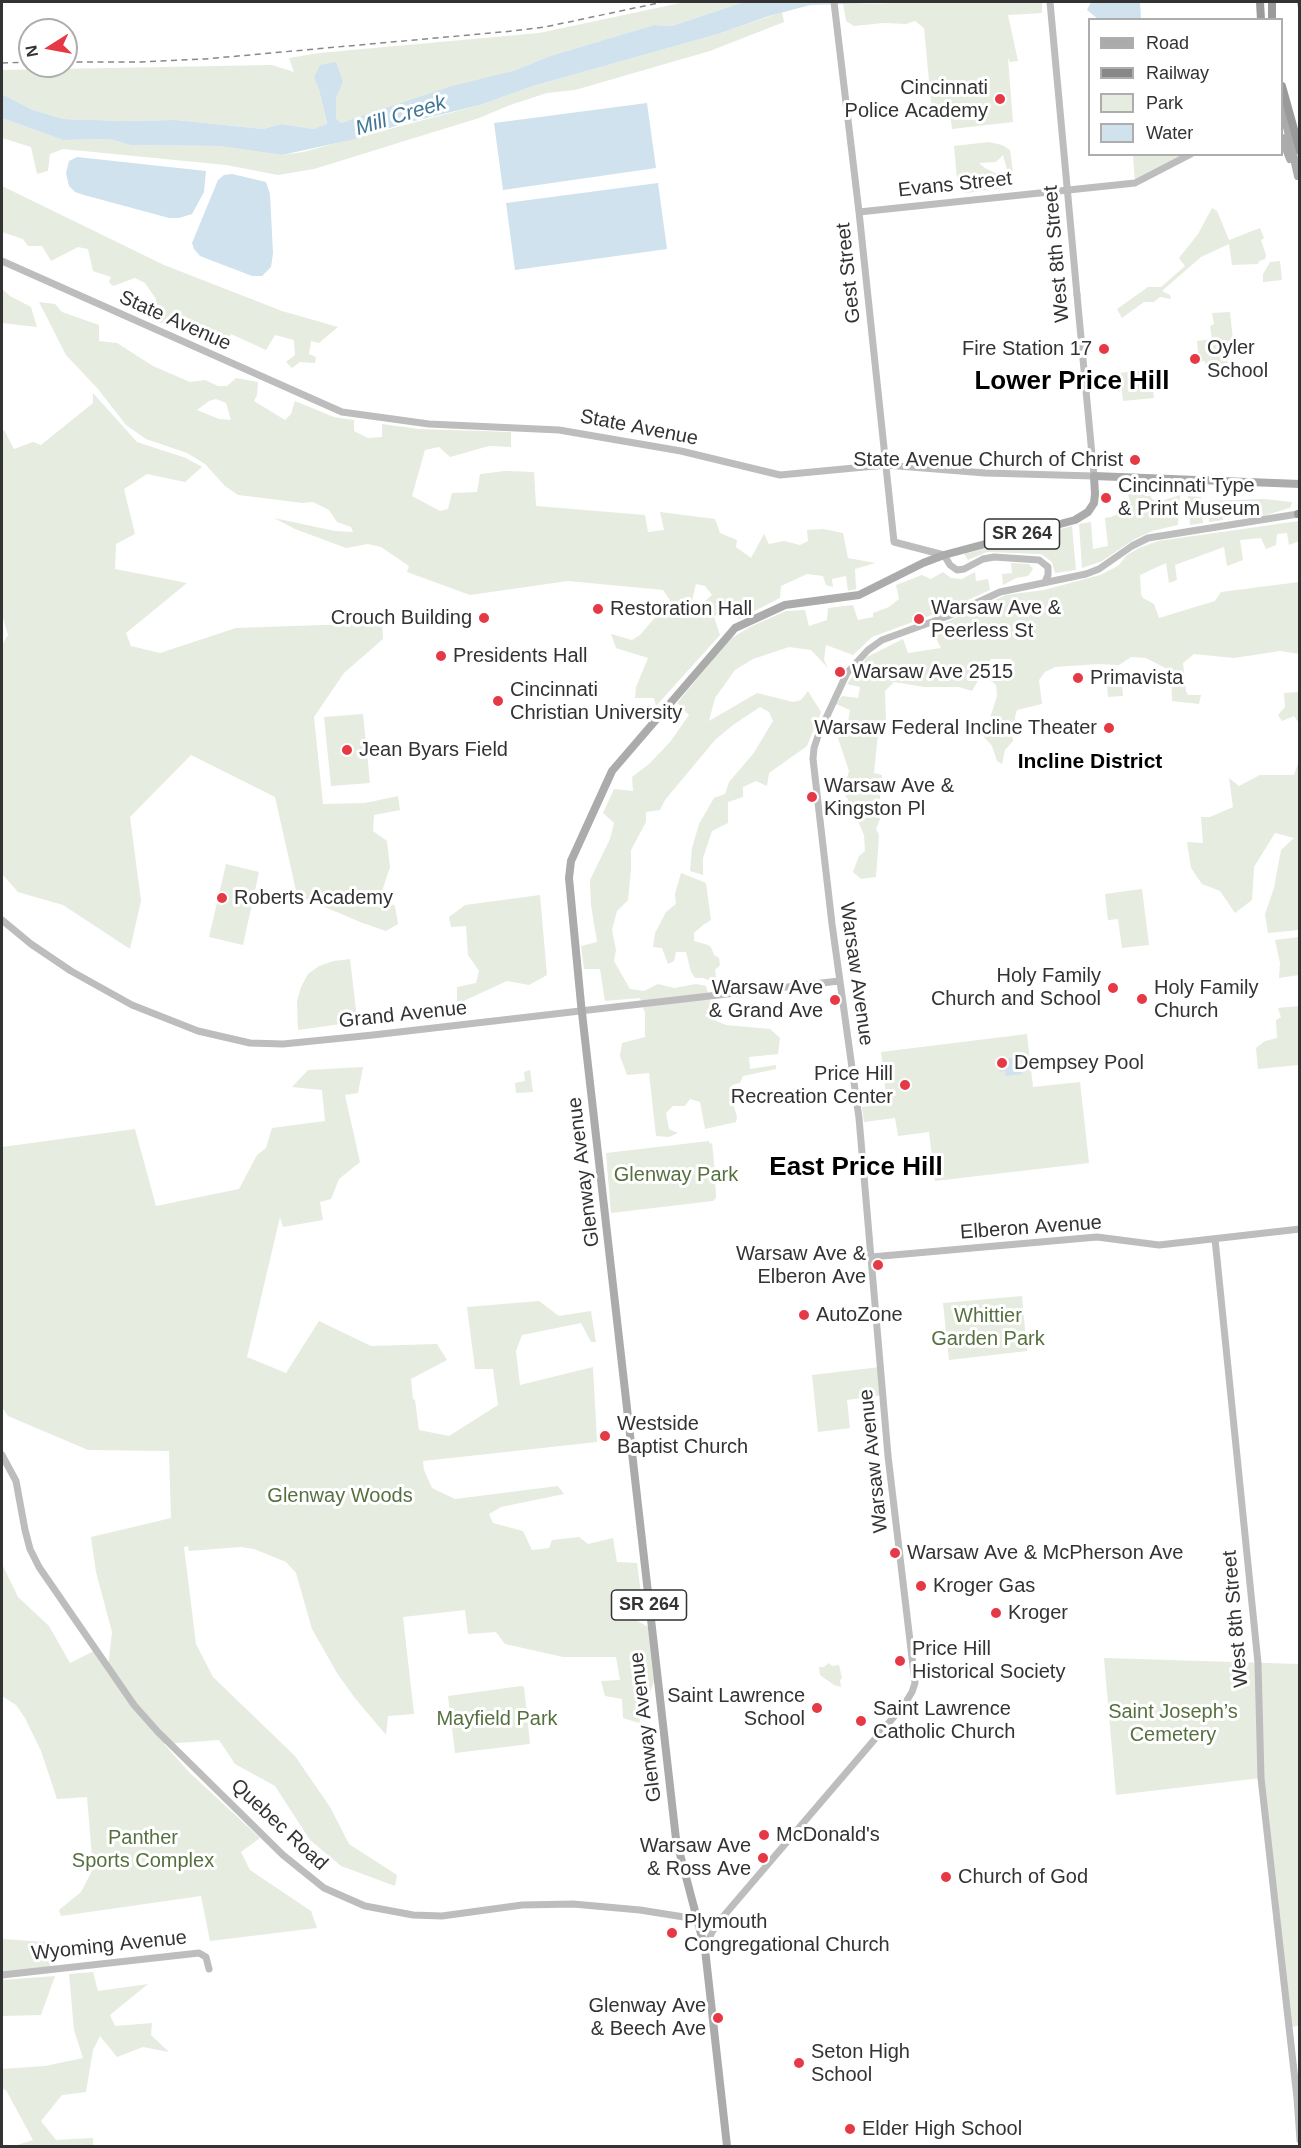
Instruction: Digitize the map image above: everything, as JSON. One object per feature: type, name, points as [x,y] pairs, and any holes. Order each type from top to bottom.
[{"type":"highway","points":[[1260,2],[1261,18]]},
{"type":"highway","points":[[1272,2],[1272,18]]},
{"type":"highway","points":[[1283,90],[1299,151]]},
{"type":"main road","points":[[1283,113],[1299,178]]},
{"type":"main road","points":[[1283,142],[1299,178]]},
{"type":"main road","name":"State Avenue","points":[[1094,476],[1299,484]]},
{"type":"main road","name":"West 8th Street","points":[[1094,476],[1094,503]]},
{"type":"main road","name":"Glenway Avenue","points":[[727,2146],[705,1949],[676,1839],[582,1011],[569,868],[612,771],[735,628],[784,605],[859,596],[923,563],[944,555],[1075,520],[1088,512],[1094,503]]},
{"type":"street","name":"Gest Street","points":[[834,2],[894,542],[944,555]]},
{"type":"street","name":"West 8th Street","points":[[1050,2],[1094,476]]},
{"type":"street","name":"Evans Street","points":[[859,212],[1135,183],[1187,156]]},
{"type":"street","name":"State Avenue","points":[[2,261],[342,412],[429,424],[559,430],[681,451],[780,475],[886,465],[1094,476]]},
{"type":"street","name":"Warsaw Avenue","points":[[705,1949],[714,1929],[904,1705],[914,1688],[908,1616],[888,1456],[859,1118],[839,981],[813,759],[819,733],[847,673],[868,650],[882,640],[948,616],[1000,591],[1086,574],[1099,569],[1148,538],[1299,514]]},
{"type":"street","points":[[944,555],[950,565],[957,570],[994,556],[1039,560],[1048,567],[1045,582]]},
{"type":"street","name":"Grand Avenue","points":[[2,920],[50,958],[132,1005],[187,1028],[239,1042],[283,1044],[839,981]]},
{"type":"street","name":"Elberon Avenue","points":[[871,1257],[1097,1237],[1153,1245],[1299,1229]]},
{"type":"street","name":"West 8th Street","points":[[1215,1239],[1258,1663],[1261,1778],[1297,2098],[1299,2140]]},
{"type":"street","name":"Quebec Road","points":[[2,1455],[16,1481],[30,1549],[39,1567],[134,1705],[158,1732],[283,1855],[324,1888],[365,1906],[413,1916],[442,1916],[548,1903],[640,1910],[696,1921],[714,1929]]},
{"type":"street","name":"Wyoming Avenue","points":[[2,1975],[199,1953],[206,1957],[209,1969]]},
{"type":"green space","points":[[685,2],[744,2],[672,26],[654,25],[550,56],[513,71],[341,123],[336,118],[336,97],[343,82],[314,78],[327,125],[314,129],[281,124],[263,129],[176,120],[63,119],[33,110],[2,94],[2,70],[18,70],[18,78],[78,78],[78,69],[272,65],[294,72],[289,58],[319,53],[539,33]]},
{"type":"green space","points":[[1042,2],[1042,13],[1008,15],[1018,61],[1010,62],[1008,58],[1013,122],[952,129],[950,111],[932,113],[924,28],[915,21],[906,24],[883,23],[854,26],[846,21],[843,3]]},
{"type":"green space","points":[[782,12],[784,22],[710,51],[575,90],[547,93],[479,118],[314,169],[278,175],[226,165],[63,149],[50,154],[48,171],[37,174],[31,147],[2,138],[2,118],[63,140],[110,139],[130,145],[219,146],[282,155],[303,152],[480,105],[533,86],[718,34]]},
{"type":"green space","points":[[989,142],[1002,145],[1010,150],[1013,172],[1008,173],[1003,155],[996,162],[979,163],[997,174],[998,182],[1004,184],[1006,188],[966,193],[958,190],[954,146]]},
{"type":"green space","points":[[1133,156],[1189,156],[1135,183]]},
{"type":"green space","points":[[2,186],[164,265],[282,311],[338,327],[319,343],[311,341],[309,354],[316,357],[315,363],[300,362],[292,368],[286,362],[295,355],[294,340],[275,335],[266,350],[231,334],[226,344],[219,348],[222,338],[210,330],[203,339],[196,334],[196,323],[184,316],[168,324],[152,321],[157,311],[156,299],[145,283],[135,278],[113,286],[109,282],[111,277],[93,271],[88,249],[78,247],[51,261],[42,246],[28,246],[23,239],[2,232]]},
{"type":"green space","points":[[1212,208],[1217,211],[1229,240],[1260,228],[1264,238],[1261,240],[1266,255],[1265,259],[1259,261],[1258,264],[1232,265],[1229,244],[1201,257],[1162,291],[1170,295],[1171,299],[1160,297],[1154,302],[1144,302],[1122,318],[1117,309],[1148,287],[1161,287],[1185,266],[1179,258],[1198,234]]},
{"type":"green space","points":[[1280,261],[1282,280],[1263,282],[1263,274],[1270,262]]},
{"type":"green space","points":[[2,289],[31,307],[37,327],[2,323]]},
{"type":"green space","points":[[39,302],[55,304],[62,312],[99,325],[99,341],[117,343],[153,366],[190,382],[205,380],[218,386],[227,386],[236,378],[258,382],[254,401],[285,420],[291,414],[295,401],[334,417],[354,420],[354,431],[368,438],[382,437],[382,424],[419,429],[511,432],[511,447],[489,446],[450,457],[439,447],[425,450],[412,496],[440,511],[448,509],[452,493],[477,492],[480,474],[505,471],[534,472],[536,506],[645,515],[648,532],[664,530],[660,512],[715,519],[720,533],[737,540],[736,547],[751,558],[764,534],[769,544],[784,541],[800,545],[808,541],[807,530],[823,529],[843,533],[848,558],[875,563],[855,569],[856,589],[848,591],[846,576],[832,579],[833,587],[826,585],[823,576],[807,574],[781,586],[780,598],[739,619],[733,602],[725,604],[714,617],[720,635],[656,706],[654,698],[635,698],[636,687],[648,658],[616,648],[611,634],[632,640],[640,635],[670,600],[663,590],[568,581],[470,595],[407,572],[409,566],[381,547],[368,544],[346,548],[295,529],[274,518],[335,531],[353,532],[351,527],[337,522],[329,510],[313,502],[303,503],[238,495],[225,486],[205,464],[187,453],[146,439],[126,425],[98,389],[66,355]],"holes":[[[216,399],[226,403],[231,420],[219,419],[197,410]],[[696,584],[705,586],[712,595],[705,601],[703,608],[691,605]]]},
{"type":"green space","points":[[1230,312],[1234,350],[1229,350],[1227,365],[1230,365],[1231,371],[1207,373],[1205,361],[1199,362],[1197,341],[1212,339],[1210,326],[1214,324],[1212,313]]},
{"type":"green space","points":[[1151,369],[1154,398],[1123,401],[1120,373]]},
{"type":"green space","points":[[93,393],[137,442],[186,458],[202,467],[185,482],[147,474],[124,489],[135,534],[116,544],[115,569],[187,583],[126,633],[131,646],[160,653],[236,628],[382,623],[383,639],[344,673],[314,717],[323,804],[365,803],[398,796],[400,810],[374,815],[373,831],[387,841],[390,867],[380,897],[395,906],[398,924],[386,931],[297,895],[275,797],[191,755],[130,817],[141,901],[130,949],[63,905],[18,892],[2,874],[2,645],[8,635],[2,615],[2,430],[14,449],[33,442],[41,445],[93,403]]},
{"type":"green space","points":[[1137,488],[1156,503],[1180,495],[1178,525],[1152,531],[1135,539],[1102,561],[1082,568],[1079,524],[1091,522],[1093,549],[1108,546],[1105,518],[1129,509],[1129,498],[1126,491]]},
{"type":"green space","points":[[1188,496],[1201,497],[1203,523],[1190,525]]},
{"type":"green space","points":[[1264,499],[1292,502],[1290,508],[1263,516],[1261,506],[1250,506],[1246,509],[1227,511],[1223,513],[1223,520],[1209,522],[1206,501]]},
{"type":"green space","points":[[1299,521],[1299,541],[1289,545],[1287,533],[1277,534],[1276,545],[1266,549],[1261,538],[1240,540],[1243,560],[1227,566],[1224,547],[1175,565],[1177,580],[1169,583],[1166,563],[1140,575],[1141,594],[1143,598],[1154,604],[1159,618],[1215,601],[1221,592],[1299,582],[1299,654],[1280,651],[1234,658],[1194,654],[1183,663],[1186,691],[1188,695],[1201,695],[1199,704],[1172,701],[1171,671],[1146,658],[1131,657],[1119,665],[1055,667],[1045,672],[1039,680],[1042,704],[1017,710],[1016,730],[1012,733],[1013,741],[1005,750],[1002,764],[997,761],[992,746],[984,737],[997,696],[996,685],[990,680],[995,669],[1006,676],[1015,673],[1011,659],[991,659],[972,691],[959,687],[924,687],[894,682],[885,691],[886,722],[878,734],[874,773],[882,775],[879,808],[882,814],[876,829],[879,835],[876,877],[861,879],[853,872],[859,856],[865,851],[864,835],[843,791],[849,771],[838,738],[846,733],[850,710],[836,704],[842,696],[858,698],[860,687],[847,684],[867,657],[903,639],[908,653],[941,648],[931,629],[1006,595],[1044,590],[1100,575],[1118,566],[1127,555],[1158,541]]},
{"type":"green space","points":[[1072,526],[1076,570],[1055,573],[1052,562],[1041,554],[987,552],[968,560],[964,554]]},
{"type":"green space","points":[[1011,563],[1029,564],[1033,569],[1028,576],[1016,578],[1003,585],[1002,574],[1012,573]]},
{"type":"green space","points":[[943,572],[951,578],[962,579],[975,572],[976,581],[988,579],[990,590],[948,609],[872,637],[853,655],[826,645],[824,660],[828,668],[811,650],[789,647],[753,659],[735,670],[715,698],[709,721],[757,693],[793,702],[801,700],[808,691],[821,712],[807,746],[769,773],[767,786],[756,781],[743,787],[743,797],[728,802],[728,823],[712,831],[703,858],[703,875],[690,871],[692,848],[699,824],[714,798],[725,794],[729,782],[753,754],[773,721],[769,712],[760,707],[733,725],[715,740],[665,800],[660,810],[646,812],[646,822],[631,850],[628,900],[617,911],[612,930],[616,950],[614,961],[630,989],[644,991],[658,984],[674,988],[696,984],[706,986],[712,1007],[705,1016],[726,1025],[770,1029],[780,1038],[778,1054],[749,1057],[750,1069],[776,1065],[776,1069],[743,1076],[740,1083],[732,1085],[731,1097],[737,1117],[736,1122],[705,1129],[700,1102],[690,1099],[685,1106],[673,1106],[666,1113],[669,1129],[678,1133],[669,1137],[656,1136],[649,1073],[627,1075],[620,1056],[622,1043],[645,1037],[645,1013],[640,998],[605,1001],[600,969],[584,969],[581,946],[597,942],[591,905],[590,880],[610,839],[614,823],[603,813],[614,789],[633,791],[632,777],[649,764],[670,742],[689,715],[677,703],[730,639],[786,611],[805,610],[809,626],[827,620],[828,608],[853,605],[858,620],[873,617],[873,613],[889,607],[899,599],[896,585],[922,575],[931,579]]},
{"type":"green space","points":[[1113,670],[1121,671],[1123,696],[1108,697],[1106,673]]},
{"type":"green space","points":[[1299,692],[1299,723],[1294,716],[1282,721],[1278,715],[1285,707],[1284,693]]},
{"type":"green space","name":"Jean Byars Field","points":[[363,714],[370,783],[331,786],[324,717]]},
{"type":"green space","points":[[1298,763],[1299,930],[1268,933],[1265,914],[1274,888],[1281,850],[1294,838],[1275,833],[1254,867],[1252,900],[1235,913],[1220,891],[1202,884],[1191,868],[1187,842],[1203,843],[1201,817],[1210,817],[1233,807],[1229,778],[1239,786],[1260,775],[1294,775]]},
{"type":"green space","points":[[226,864],[259,872],[243,945],[209,937]]},
{"type":"green space","points":[[681,873],[706,883],[711,920],[694,933],[694,941],[711,947],[714,955],[719,958],[720,965],[715,970],[718,991],[713,982],[695,978],[691,972],[686,952],[676,952],[674,961],[668,964],[662,948],[653,947],[655,933],[666,912],[676,904],[675,894]]},
{"type":"green space","points":[[1142,889],[1149,945],[1122,948],[1118,919],[1108,920],[1105,894]]},
{"type":"green space","points":[[540,895],[547,975],[529,985],[507,981],[457,1004],[457,987],[476,983],[479,971],[468,955],[466,926],[451,927],[449,917],[465,905]]},
{"type":"green space","points":[[1299,937],[1299,975],[1279,978],[1280,963],[1275,940]]},
{"type":"green space","points":[[350,959],[357,1018],[355,1022],[298,1030],[297,1001],[308,974],[319,966]]},
{"type":"green space","points":[[1299,1006],[1299,1065],[1258,1069],[1256,1048],[1265,1041],[1277,1038],[1276,1020],[1281,1017],[1278,1008]]},
{"type":"green space","name":"Price Hill Recreation Center","points":[[1027,1034],[1033,1087],[1080,1082],[1089,1163],[935,1181],[929,1132],[898,1136],[895,1118],[864,1122],[862,1107],[887,1104],[881,1052]]},
{"type":"green space","points":[[363,1067],[358,1093],[345,1095],[360,1162],[339,1179],[331,1199],[320,1202],[323,1220],[283,1227],[280,1217],[247,1357],[286,1373],[319,1321],[371,1346],[437,1344],[447,1360],[411,1379],[413,1399],[419,1430],[449,1436],[498,1405],[493,1369],[475,1369],[467,1307],[539,1301],[559,1316],[591,1311],[596,1342],[591,1342],[581,1323],[522,1335],[516,1351],[520,1385],[593,1367],[597,1442],[423,1461],[424,1470],[432,1488],[455,1499],[558,1486],[564,1494],[501,1507],[489,1514],[493,1523],[523,1531],[532,1550],[549,1548],[552,1540],[579,1537],[588,1544],[613,1538],[617,1562],[637,1563],[643,1609],[630,1612],[632,1618],[652,1629],[657,1673],[639,1723],[623,1718],[622,1699],[605,1696],[601,1681],[620,1680],[616,1657],[563,1657],[505,1644],[496,1632],[468,1634],[465,1610],[403,1617],[414,1714],[388,1716],[386,1735],[337,1673],[312,1629],[296,1573],[286,1562],[254,1549],[241,1547],[189,1551],[188,1546],[184,1547],[196,1644],[213,1677],[295,1756],[330,1807],[349,1844],[397,1875],[395,1886],[341,1866],[310,1840],[275,1786],[235,1764],[219,1740],[164,1744],[190,1773],[260,1838],[241,1852],[250,1870],[311,1911],[317,1928],[210,1941],[201,1896],[61,1916],[59,1910],[81,1892],[93,1869],[87,1797],[57,1799],[41,1751],[25,1718],[16,1705],[2,1696],[2,1564],[18,1597],[49,1626],[70,1663],[96,1650],[108,1667],[112,1632],[96,1572],[91,1537],[171,1518],[169,1451],[88,1450],[8,1416],[2,1407],[2,1147],[135,1129],[156,1206],[239,1189],[257,1155],[266,1148],[272,1128],[325,1121],[322,1090],[292,1087],[308,1070]]},
{"type":"green space","points":[[530,1070],[533,1092],[516,1093],[515,1083],[525,1081],[524,1072]]},
{"type":"green space","name":"Glenway Park","points":[[709,1141],[710,1144],[712,1143],[717,1192],[713,1158],[716,1198],[713,1201],[611,1213],[606,1153]]},
{"type":"green space","name":"Whittier Garden Park","points":[[1022,1296],[1027,1351],[949,1360],[943,1303]]},
{"type":"green space","points":[[880,1367],[883,1395],[847,1400],[850,1428],[818,1432],[812,1375]]},
{"type":"green space","name":"Saint Joseph’s Cemetery","points":[[1104,1658],[1299,1664],[1299,2026],[1289,2027],[1261,1778],[1116,1795]]},
{"type":"green space","points":[[829,1663],[832,1666],[839,1665],[842,1678],[841,1687],[820,1675],[819,1667],[824,1667]]},
{"type":"green space","name":"Mayfield Park","points":[[524,1687],[530,1744],[455,1753],[448,1696]]},
{"type":"green space","points":[[2,1939],[47,1942],[52,1964],[46,1969],[2,1975]]},
{"type":"green space","points":[[93,1972],[98,1991],[148,1984],[110,2015],[115,2026],[152,2023],[151,2035],[169,2052],[143,2047],[117,2057],[100,2036],[93,2050],[86,2092],[62,2095],[41,2121],[56,2140],[93,2138],[93,2146],[14,2146],[33,2140],[6,2090],[2,2089],[2,2069],[45,2066],[83,2058],[74,2030],[69,1974]]},
{"type":"green space","points":[[55,1976],[41,2015],[2,2016],[2,1980]]},
{"type":"water","name":"Mill Creek","points":[[744,2],[919,2],[810,5],[769,16],[718,34],[533,86],[480,105],[402,124],[355,139],[282,155],[219,146],[130,145],[110,139],[63,140],[2,118],[2,94],[33,110],[63,119],[176,120],[263,129],[281,124],[314,129],[327,124],[314,78],[320,65],[336,62],[343,82],[336,98],[336,118],[341,123],[449,87],[513,71],[550,56],[654,25],[672,26]]},
{"type":"water","points":[[1091,2],[1140,2],[1141,18],[1097,18],[1087,10]]},
{"type":"water","points":[[647,103],[656,168],[503,190],[494,123]]},
{"type":"water","points":[[77,157],[206,171],[204,192],[192,214],[179,218],[169,218],[84,195],[75,192],[69,186],[66,173],[69,161]]},
{"type":"water","points":[[232,174],[266,182],[270,194],[273,253],[271,267],[262,276],[252,276],[200,256],[192,243],[218,180],[224,175]]},
{"type":"water","points":[[658,183],[667,249],[515,270],[506,203]]},
{"type":"water","points":[[1002,1056],[1007,1062],[1009,1058],[1020,1057],[1022,1074],[1006,1076],[1005,1071],[1009,1069],[1000,1072],[997,1063]]},
{"type":"railway","points":[[78,62],[205,59],[513,31],[545,27],[663,2]]},
{"type":"railway","points":[[1298,2],[1300,18]]},
{"type":"railway","points":[[2,63],[18,62]]},
{"type":"place","name":"Cincinnati Police Academy","points":[[1000,99]]},
{"type":"place","name":"Fire Station 17","points":[[1104,349]]},
{"type":"place","name":"Oyler School","points":[[1195,359]]},
{"type":"place","name":"State Avenue Church of Christ","points":[[1135,460]]},
{"type":"place","name":"Cincinnati Type & Print Museum","points":[[1106,498]]},
{"type":"place","name":"Restoration Hall","points":[[598,609]]},
{"type":"place","name":"Crouch Building","points":[[484,618]]},
{"type":"place","name":"Warsaw Ave & Peerless St","points":[[919,619]]},
{"type":"place","name":"Presidents Hall","points":[[441,656]]},
{"type":"place","name":"Warsaw Ave 2515","points":[[840,672]]},
{"type":"place","name":"Primavista","points":[[1078,678]]},
{"type":"place","name":"Cincinnati Christian University","points":[[498,701]]},
{"type":"place","name":"Warsaw Federal Incline Theater","points":[[1109,728]]},
{"type":"place","name":"Jean Byars Field","points":[[347,750]]},
{"type":"place","name":"Warsaw Ave & Kingston Pl","points":[[812,797]]},
{"type":"place","name":"Roberts Academy","points":[[222,898]]},
{"type":"place","name":"Holy Family Church and School","points":[[1113,988]]},
{"type":"place","name":"Holy Family Church","points":[[1142,999]]},
{"type":"place","name":"Warsaw Ave & Grand Ave","points":[[835,1000]]},
{"type":"place","name":"Dempsey Pool","points":[[1002,1063]]},
{"type":"place","name":"Price Hill Recreation Center","points":[[905,1085]]},
{"type":"place","name":"Warsaw Ave & Elberon Ave","points":[[878,1265]]},
{"type":"place","name":"AutoZone","points":[[804,1315]]},
{"type":"place","name":"Westside Baptist Church","points":[[605,1436]]},
{"type":"place","name":"Warsaw Ave & McPherson Ave","points":[[895,1553]]},
{"type":"place","name":"Kroger Gas","points":[[921,1586]]},
{"type":"place","name":"Kroger","points":[[996,1613]]},
{"type":"place","name":"Price Hill Historical Society","points":[[900,1661]]},
{"type":"place","name":"Saint Lawrence School","points":[[817,1708]]},
{"type":"place","name":"Saint Lawrence Catholic Church","points":[[861,1721]]},
{"type":"place","name":"McDonald's","points":[[764,1835]]},
{"type":"place","name":"Warsaw Ave & Ross Ave","points":[[763,1858]]},
{"type":"place","name":"Church of God","points":[[946,1877]]},
{"type":"place","name":"Plymouth Congregational Church","points":[[672,1933]]},
{"type":"place","name":"Glenway Ave & Beech Ave","points":[[718,2018]]},
{"type":"place","name":"Seton High School","points":[[799,2063]]},
{"type":"place","name":"Elder High School","points":[[850,2129]]},
{"type":"district","name":"Lower Price Hill","points":[[1072,382]]},
{"type":"district","name":"Incline District","points":[[1090,762]]},
{"type":"district","name":"East Price Hill","points":[[856,1168]]},
{"type":"park label","name":"Glenway Woods","points":[[340,1496]]},
{"type":"park label","name":"Panther Sports Complex","points":[[143,1850]]}]
